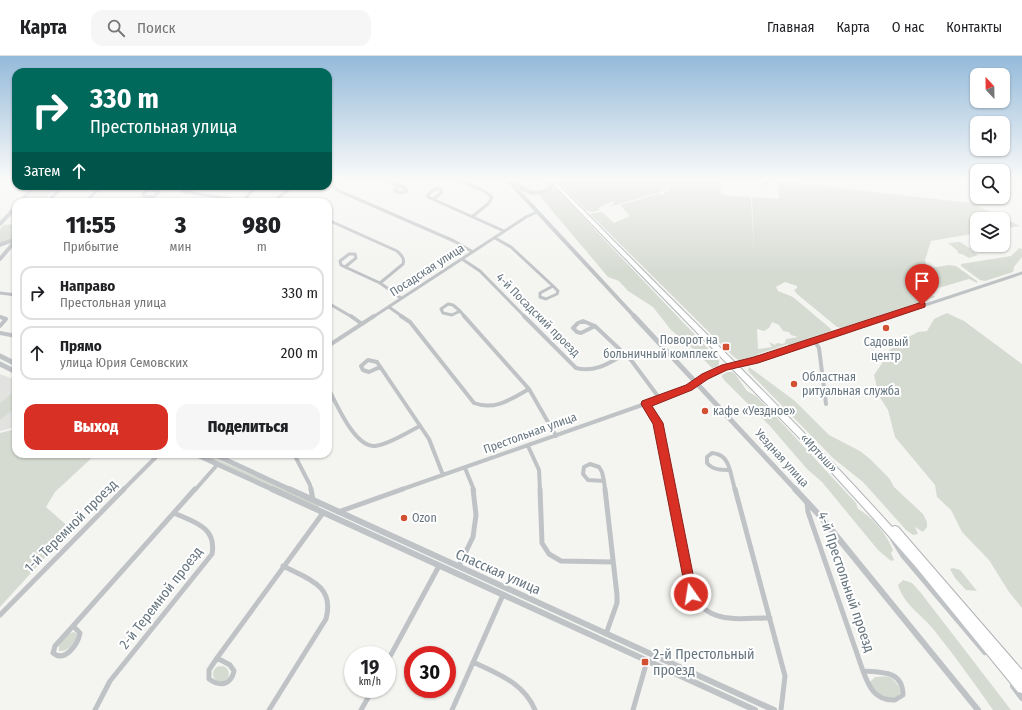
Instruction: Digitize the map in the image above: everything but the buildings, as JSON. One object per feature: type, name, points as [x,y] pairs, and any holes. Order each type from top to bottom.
[{"type":"highway","name":"«Иртыш»","points":[[580,211],[736,365],[840,476],[1022,688]]},
{"type":"highway","name":"«Иртыш»","points":[[585,211],[860,490],[972,618],[1022,678]]},
{"type":"street","points":[[0,224],[12,211]]},
{"type":"street","points":[[384,211],[454,241],[473,252]]},
{"type":"street","points":[[460,211],[504,231]]},
{"type":"street","points":[[473,216],[480,211]]},
{"type":"street","name":"Посадская улица","points":[[332,343],[504,231],[537,212]]},
{"type":"street","name":"Уездная улица","points":[[537,212],[807,502],[874,580],[978,710]]},
{"type":"street","points":[[332,222],[397,251],[402,255],[404,261],[402,264],[380,283]]},
{"type":"street","points":[[495,238],[511,247],[553,286],[558,291],[557,294],[546,299],[540,297],[540,293],[553,286]]},
{"type":"street","points":[[5,254],[3,248],[0,246],[12,242]]},
{"type":"street","points":[[0,259],[12,245]]},
{"type":"street","points":[[345,267],[356,258],[356,255],[349,254],[340,261],[340,264],[345,267],[380,283],[401,298]]},
{"type":"street","name":"4-й Посадский проезд","points":[[462,259],[480,271],[576,368],[588,371],[597,370],[625,354]]},
{"type":"street","name":"Престольная улица","points":[[332,517],[338,512],[689,388],[696,382],[725,367],[736,365],[1022,273]]},
{"type":"street","points":[[0,292],[12,294]]},
{"type":"street","points":[[332,305],[344,311],[362,324]]},
{"type":"street","points":[[389,306],[410,322],[474,403],[485,407],[497,406],[529,389]]},
{"type":"street","points":[[460,311],[529,389],[556,436]]},
{"type":"street","points":[[0,317],[6,319],[0,326]]},
{"type":"street","name":"4-й Посадский проезд","points":[[584,321],[588,321],[595,326],[582,332],[575,331],[573,328],[575,325],[584,321]]},
{"type":"street","points":[[595,326],[636,365],[660,399]]},
{"type":"street","points":[[0,333],[12,335]]},
{"type":"street","points":[[814,340],[819,348],[826,404]]},
{"type":"street","points":[[0,356],[12,366]]},
{"type":"street","points":[[0,364],[12,367]]},
{"type":"street","points":[[380,367],[429,439],[443,475]]},
{"type":"street","points":[[332,395],[356,437],[365,444],[374,446],[383,444],[420,426]]},
{"type":"street","points":[[646,404],[658,423],[689,587],[694,600],[705,611],[718,616],[770,618]]},
{"type":"street","points":[[528,446],[539,470],[542,536],[545,549],[554,558],[561,561],[613,562]]},
{"type":"street","points":[[730,470],[712,468],[707,463],[707,457],[712,453],[720,454],[727,460],[730,470],[785,676],[781,710]]},
{"type":"street","name":"1-й Теремной проезд","points":[[0,615],[155,458]]},
{"type":"street","name":"Спасская улица","points":[[203,458],[755,710]]},
{"type":"street","name":"Спасская улица","points":[[222,458],[442,560],[459,566],[774,710]]},
{"type":"street","points":[[296,458],[310,485],[313,500]]},
{"type":"street","points":[[604,481],[588,480],[583,474],[584,467],[590,464],[598,465],[602,471],[604,481],[617,603],[606,634]]},
{"type":"street","points":[[73,626],[80,633],[79,640],[66,655],[55,656],[53,653],[55,646],[217,465]]},
{"type":"street","points":[[459,566],[473,538],[476,515],[475,493],[465,468]]},
{"type":"street","name":"4-й Престольный проезд","points":[[807,502],[808,512],[863,670],[870,688],[877,698],[882,700],[896,700],[903,695],[902,685],[894,675],[863,670]]},
{"type":"street","name":"2-й Теремной проезд","points":[[95,710],[110,681],[212,554],[214,544],[211,533],[174,513]]},
{"type":"street","points":[[216,658],[230,665],[234,671],[232,678],[225,684],[218,684],[211,681],[208,675],[210,668],[216,658],[282,566],[323,513]]},
{"type":"street","points":[[881,522],[903,555],[993,661],[1022,698]]},
{"type":"street","points":[[269,710],[326,619],[329,609],[329,599],[322,588],[282,566]]},
{"type":"street","points":[[396,646],[439,566]]},
{"type":"street","points":[[452,710],[504,595]]},
{"type":"street","points":[[972,618],[1022,670]]},
{"type":"street","points":[[473,662],[522,688],[531,698],[535,710]]},
{"type":"street","points":[[633,710],[645,668]]},
{"type":"street","points":[[361,710],[368,698]]},
{"type":"shaded area","points":[[552,211],[577,211],[719,360],[717,367],[712,368],[671,330],[653,307],[628,291],[619,281],[608,277]]},
{"type":"shaded area","points":[[625,211],[752,211],[754,254],[752,211],[987,211],[990,212],[970,212],[970,234],[931,241],[925,260],[926,266],[930,268],[949,265],[956,266],[977,281],[977,283],[969,279],[935,289],[935,292],[932,295],[935,297],[841,328],[837,327],[797,294],[794,290],[797,286],[785,282],[776,287],[778,291],[793,297],[831,329],[831,331],[740,361],[734,357],[590,214],[602,212],[614,223],[630,216]],"holes":[[[772,322],[779,325],[783,331],[789,332],[791,335],[798,337],[786,339],[785,343],[782,344],[777,343],[775,345],[769,342],[772,347],[758,349],[757,329],[764,331],[769,328]]]},
{"type":"shaded area","points":[[1010,221],[1020,226],[1010,228]]},
{"type":"shaded area","points":[[12,224],[12,239],[0,244],[0,229],[4,225]]},
{"type":"shaded area","points":[[960,242],[970,248],[970,252],[978,255],[969,258],[957,252],[958,251],[948,243]]},
{"type":"shaded area","points":[[1019,248],[1022,249],[1022,257],[1014,267],[1013,272],[985,281],[980,280],[961,266],[961,264],[1011,256]]},
{"type":"shaded area","points":[[947,313],[964,321],[1022,364],[1022,608],[1009,592],[989,560],[962,532],[951,510],[937,497],[935,485],[895,437],[888,410],[879,396],[874,375],[883,362],[887,352],[895,346],[903,349],[901,341],[918,332],[927,331],[934,319]]},
{"type":"shaded area","points":[[749,367],[795,401],[829,435],[860,451],[870,459],[889,478],[894,487],[923,514],[927,522],[927,527],[923,532],[915,527],[918,534],[913,535],[906,530],[863,482],[834,459],[749,372]]},
{"type":"shaded area","points":[[728,372],[735,374],[747,391],[756,396],[769,409],[856,503],[858,509],[864,512],[879,527],[893,550],[891,553],[894,560],[891,561],[878,550],[822,482],[807,469],[769,425],[725,381],[722,375]]},
{"type":"shaded area","points":[[0,374],[12,378],[12,428],[0,431]]},
{"type":"shaded area","points":[[12,393],[12,410],[0,420],[0,403]]},
{"type":"shaded area","points":[[12,430],[12,458],[92,458],[55,492],[46,507],[71,529],[0,607],[0,433]]},
{"type":"shaded area","points":[[208,458],[214,458],[320,505],[318,508]]},
{"type":"shaded area","points":[[953,568],[960,570],[977,591],[966,590],[955,578],[950,569]]},
{"type":"shaded area","points":[[903,580],[912,583],[921,593],[1011,710],[993,710],[942,640],[904,598],[898,585]]},
{"type":"shaded area","points":[[74,632],[77,634],[77,637],[74,643],[66,650],[59,651],[59,645],[68,634]]},
{"type":"shaded area","points":[[218,666],[224,666],[229,671],[227,680],[224,682],[218,682],[213,677],[213,671]]},
{"type":"shaded area","points":[[875,677],[891,678],[900,689],[899,695],[893,698],[883,698],[871,687],[870,682]]},
{"type":"place","name":"Садовый центр","points":[[886,328]]},
{"type":"place","name":"Поворот на больничный комплекс","points":[[726,347]]},
{"type":"place","name":"Областная ритуальная служба","points":[[794,384]]},
{"type":"place","name":"кафе «Уездное»","points":[[705,411]]},
{"type":"place","name":"Ozon","points":[[404,518]]},
{"type":"place","name":"2-й Престольный проезд","points":[[645,662]]},
{"type":"route","points":[[691,594],[658,423],[646,404],[689,388],[705,376],[725,367],[755,361],[922,305]]}]
